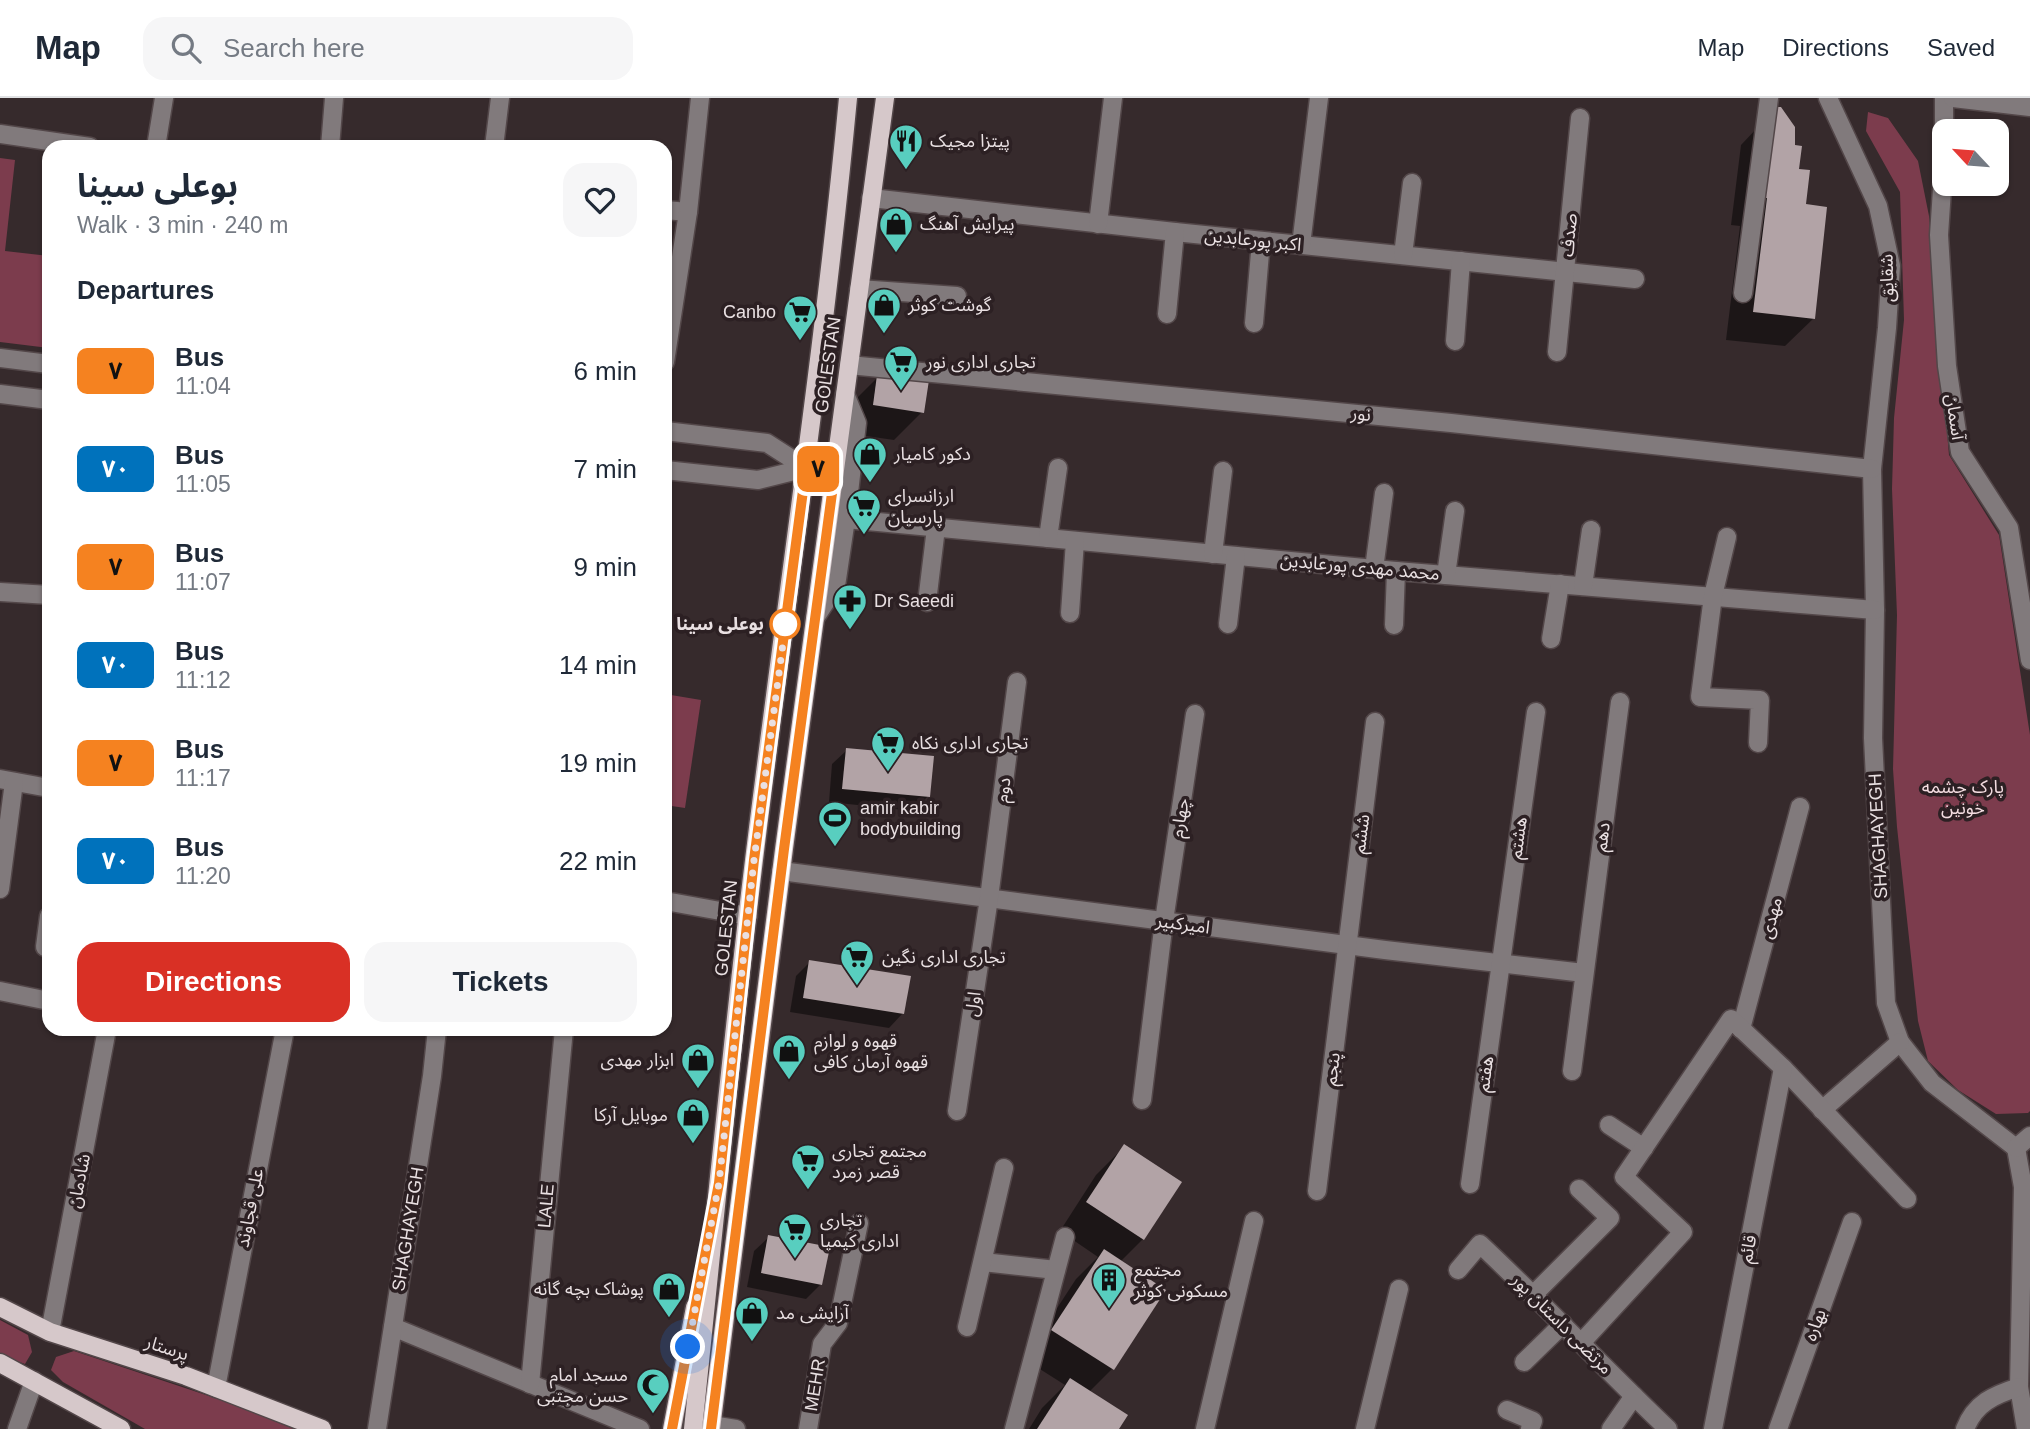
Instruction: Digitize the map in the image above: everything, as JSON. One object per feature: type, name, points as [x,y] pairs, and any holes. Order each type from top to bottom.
[{"type":"main road","name":"GOLESTAN","points":[[693,1429],[748,916],[806,468],[848,98]]},
{"type":"main road","name":"GOLESTAN","points":[[711,1427],[781,871],[885,98]]},
{"type":"main road","points":[[806,468],[835,471]]},
{"type":"main road","points":[[672,1429],[719,1183]]},
{"type":"main road","name":"پرستار","points":[[0,1307],[50,1332],[186,1376],[322,1429]]},
{"type":"main road","points":[[0,1363],[121,1429]]},
{"type":"street","points":[[157,140],[164,98]]},
{"type":"street","points":[[331,140],[334,98]]},
{"type":"street","points":[[495,140],[500,98]]},
{"type":"street","points":[[672,316],[688,212],[700,98]]},
{"type":"street","points":[[1098,224],[1113,98]]},
{"type":"street","points":[[1301,245],[1319,98]]},
{"type":"street","points":[[1743,293],[1769,98]]},
{"type":"street","name":"شقایق","points":[[1828,98],[1878,205],[1891,266],[1872,470]]},
{"type":"street","points":[[1944,98],[1944,119]]},
{"type":"street","points":[[1953,98],[2030,107]]},
{"type":"street","name":"صدف","points":[[1557,352],[1580,118]]},
{"type":"street","points":[[0,134],[42,140]]},
{"type":"street","points":[[1404,255],[1412,183]]},
{"type":"street","name":"آسمان","points":[[1942,196],[1939,235],[1947,366],[1960,452],[2009,528],[2030,660]]},
{"type":"street","name":"اکبر پورعابدین","points":[[871,198],[1635,279]]},
{"type":"street","points":[[672,211],[688,212]]},
{"type":"street","points":[[1167,314],[1175,232]]},
{"type":"street","points":[[1254,323],[1261,241]]},
{"type":"street","points":[[1455,341],[1461,261]]},
{"type":"street","points":[[859,289],[957,296]]},
{"type":"street","points":[[0,358],[42,363]]},
{"type":"street","name":"نور","points":[[849,365],[1438,421],[1872,470]]},
{"type":"street","points":[[0,394],[42,399]]},
{"type":"street","points":[[815,618],[836,586],[846,519],[857,422],[845,394]]},
{"type":"street","points":[[672,432],[767,443],[806,468]]},
{"type":"street","points":[[672,471],[758,480],[806,468]]},
{"type":"street","points":[[1048,538],[1058,468]]},
{"type":"street","name":"SHAGHAYEGH","points":[[1872,470],[1875,610],[1873,738],[1886,1003],[1900,1042],[1932,1083],[2016,1148]]},
{"type":"street","points":[[1213,554],[1223,471]]},
{"type":"street","points":[[1374,569],[1384,492]]},
{"type":"street","points":[[1446,575],[1455,511]]},
{"type":"street","name":"محمد مهدی پورعابدین","points":[[846,519],[1396,571],[1875,610]]},
{"type":"street","points":[[927,602],[936,528]]},
{"type":"street","points":[[1583,586],[1591,530]]},
{"type":"street","points":[[1727,537],[1713,596],[1700,697],[1760,700],[1758,743]]},
{"type":"street","points":[[1070,613],[1075,541]]},
{"type":"street","points":[[1228,624],[1236,556]]},
{"type":"street","points":[[1394,625],[1396,571]]},
{"type":"street","points":[[1551,639],[1560,584]]},
{"type":"street","points":[[0,592],[42,595]]},
{"type":"street","name":"دوم","points":[[989,898],[1017,682]]},
{"type":"street","name":"دهم","points":[[1572,1071],[1620,702]]},
{"type":"street","name":"هشتم","points":[[1500,964],[1536,712]]},
{"type":"street","name":"چهارم","points":[[1142,1100],[1164,922],[1195,714]]},
{"type":"street","name":"ششم","points":[[1348,946],[1375,722]]},
{"type":"street","points":[[0,889],[7,780],[42,787]]},
{"type":"street","name":"مهدی","points":[[1741,1029],[1800,807]]},
{"type":"street","name":"امیرکبیر","points":[[781,871],[1348,946],[1584,973]]},
{"type":"street","name":"اول","points":[[957,1111],[989,898]]},
{"type":"street","points":[[672,902],[748,916]]},
{"type":"street","name":"پنجم","points":[[1317,1191],[1348,946]]},
{"type":"street","name":"هفتم","points":[[1470,1184],[1500,964]]},
{"type":"street","points":[[0,991],[42,1000]]},
{"type":"street","points":[[1581,1343],[1683,1232],[1624,1177],[1731,1019],[1783,1068],[1907,1199]]},
{"type":"street","name":"شادمان","points":[[50,1332],[106,1036]]},
{"type":"street","name":"علی قجاوند","points":[[216,1388],[284,1036]]},
{"type":"street","name":"SHAGHAYEGH","points":[[377,1429],[436,1036]]},
{"type":"street","name":"LALE","points":[[530,1384],[563,1036]]},
{"type":"street","points":[[1822,1110],[1900,1042]]},
{"type":"street","name":"قائم","points":[[1713,1429],[1783,1068]]},
{"type":"street","points":[[1609,1125],[1644,1147]]},
{"type":"street","points":[[2026,1429],[2019,1387],[2023,1188],[2016,1148],[2030,1136]]},
{"type":"street","points":[[967,1327],[1004,1168]]},
{"type":"street","points":[[1534,1294],[1609,1218],[1579,1189]]},
{"type":"street","points":[[1205,1429],[1254,1221]]},
{"type":"street","name":"بهاره","points":[[1778,1429],[1852,1222]]},
{"type":"street","name":"MEHR","points":[[808,1429],[822,1344],[838,1323],[859,1223]]},
{"type":"street","points":[[1014,1429],[1065,1237]]},
{"type":"street","name":"مرتضی داستان پور","points":[[1458,1270],[1480,1244],[1534,1294],[1668,1429]]},
{"type":"street","points":[[983,1262],[1056,1270]]},
{"type":"street","points":[[1365,1429],[1399,1289]]},
{"type":"street","points":[[1524,1362],[1563,1324]]},
{"type":"street","points":[[393,1327],[640,1429]]},
{"type":"street","points":[[17,1429],[34,1381]]},
{"type":"street","points":[[1965,1429],[1970,1417],[1994,1395],[2019,1387]]},
{"type":"street","points":[[1611,1429],[1634,1396]]},
{"type":"street","points":[[1507,1410],[1532,1421],[1530,1429]]},
{"type":"street","points":[[711,1427],[736,1429]]},
{"type":"green space","name":"پارک چشمه خونین","points":[[1868,112],[1888,118],[1918,161],[1929,216],[1949,455],[1999,535],[2030,735],[2028,1113],[1996,1114],[1958,1090],[1928,1061],[1918,1021],[1893,769],[1897,615],[1892,489],[1894,418],[1904,320],[1900,192],[1866,131]]},
{"type":"green space","points":[[0,158],[15,160],[5,251],[42,255],[42,347],[0,342]]},
{"type":"green space","points":[[672,695],[701,700],[685,808],[672,806]]},
{"type":"green space","points":[[0,1320],[28,1335],[32,1352],[25,1364],[0,1355]]},
{"type":"green space","points":[[74,1351],[230,1403],[294,1429],[145,1429],[63,1382],[51,1370],[56,1357]]},
{"type":"building","points":[[1781,107],[1795,127],[1795,145],[1802,146],[1799,169],[1810,170],[1806,204],[1827,207],[1815,319],[1753,312],[1767,198],[1758,198],[1773,109]]},
{"type":"building","name":"تجاری اداری نور","points":[[877,375],[929,380],[924,413],[873,405]]},
{"type":"building","name":"تجاری اداری نکاه","points":[[846,748],[934,756],[930,797],[842,789]]},
{"type":"building","name":"تجاری اداری نگین","points":[[809,960],[911,976],[904,1014],[803,998]]},
{"type":"building","points":[[1124,1144],[1182,1182],[1144,1240],[1086,1202]]},
{"type":"building","name":"تجاری اداری کیمیا","points":[[768,1235],[830,1247],[822,1285],[761,1273]]},
{"type":"building","name":"مجتمع مسکونی کوثر","points":[[1104,1249],[1166,1290],[1114,1370],[1051,1330]]},
{"type":"building","points":[[1070,1378],[1128,1415],[1119,1429],[1037,1429]]},
{"type":"bus line","name":"۷","points":[[672,1429],[719,1183],[754,860],[806,468],[835,471],[711,1429]]},
{"type":"place","name":"پیتزا مجیک","points":[[906,171]]},
{"type":"place","name":"پیرایش آهنگ","points":[[896,254]]},
{"type":"place","name":"گوشت کوثر","points":[[884,335]]},
{"type":"place","name":"Canbo","points":[[800,342]]},
{"type":"place","name":"تجاری اداری نور","points":[[901,392]]},
{"type":"place","name":"دکور کامیار","points":[[870,484]]},
{"type":"place","name":"ارزانسرای پارسیان","points":[[864,536]]},
{"type":"place","name":"بوعلی سینا","points":[[785,624]]},
{"type":"place","name":"Dr Saeedi","points":[[850,631]]},
{"type":"place","name":"تجاری اداری نکاه","points":[[888,773]]},
{"type":"place","name":"amir kabir bodybuilding","points":[[835,848]]},
{"type":"place","name":"تجاری اداری نگین","points":[[857,987]]},
{"type":"place","name":"قهوه و لوازم قهوه آرمان کافی","points":[[789,1081]]},
{"type":"place","name":"ابزار مهدی","points":[[698,1090]]},
{"type":"place","name":"موبایل آرکا","points":[[693,1145]]},
{"type":"place","name":"مجتمع تجاری قصر زمرد","points":[[808,1191]]},
{"type":"place","name":"تجاری اداری کیمیا","points":[[795,1260]]},
{"type":"place","name":"مجتمع مسکونی کوثر","points":[[1109,1310]]},
{"type":"place","name":"پوشاک بچه گانه","points":[[669,1319]]},
{"type":"place","name":"آرایشی مد","points":[[752,1343]]},
{"type":"place","name":"مسجد امام حسن مجتبی","points":[[653,1415]]},
{"type":"route","points":[[688,1347],[719,1183],[754,860],[786,621],[785,624]]}]
